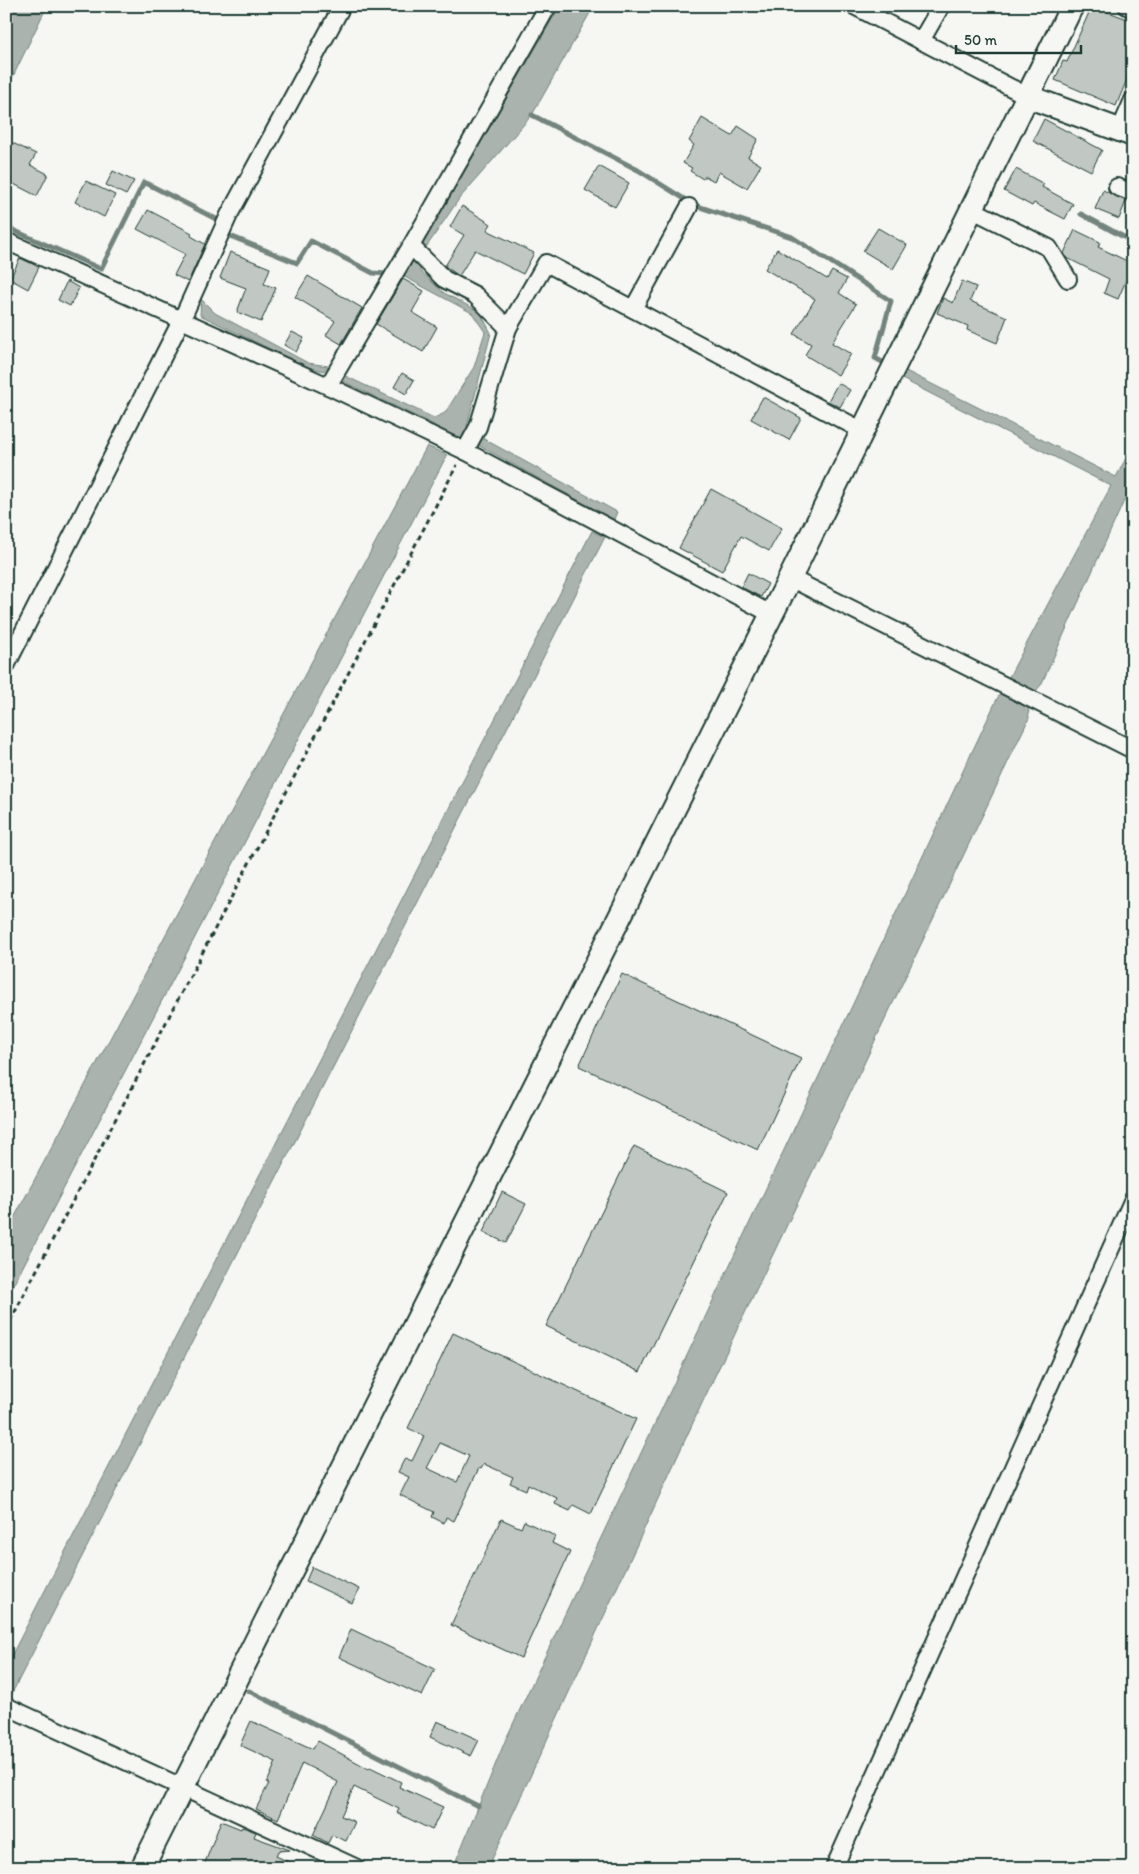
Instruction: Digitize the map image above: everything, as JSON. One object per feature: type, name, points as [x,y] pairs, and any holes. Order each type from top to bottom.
[{"type":"street","points":[[6,666],[182,319],[229,215],[342,6]]},
{"type":"street","points":[[328,386],[411,246],[548,6]]},
{"type":"street","points":[[854,6],[1029,96],[1126,133],[1133,100]]},
{"type":"street","points":[[921,41],[941,6]]},
{"type":"street","points":[[142,1868],[790,578],[1072,6]]},
{"type":"street","points":[[1126,6],[1133,9]]},
{"type":"street","points":[[1117,187],[1133,193]]},
{"type":"street","points":[[633,309],[688,207]]},
{"type":"street","points":[[973,210],[1049,248],[1068,279]]},
{"type":"street","points":[[6,241],[182,319],[465,451],[771,614]]},
{"type":"street","points":[[411,246],[444,279],[475,295],[508,328]]},
{"type":"street","points":[[465,451],[478,427],[508,328],[546,263],[863,431]]},
{"type":"street","points":[[790,578],[1133,750]]},
{"type":"street","points":[[834,1868],[1133,1199]]},
{"type":"street","points":[[6,1706],[357,1868]]},
{"type":"path","points":[[6,1329],[465,451]]},
{"type":"shaded area","points":[[47,6],[6,91],[6,7]]},
{"type":"shaded area","points":[[560,6],[594,6],[532,115],[459,199],[425,249],[421,246]]},
{"type":"shaded area","points":[[416,255],[420,259],[420,271],[444,293],[480,312],[491,333],[467,426],[469,431],[464,438],[455,440],[436,431],[434,425],[336,378],[339,373],[434,418],[445,413],[474,367],[485,332],[472,313],[401,275],[404,269],[409,268]]},
{"type":"shaded area","points":[[201,299],[215,313],[308,363],[328,366],[324,371],[307,367],[200,315]]},
{"type":"shaded area","points":[[906,371],[1116,477],[1133,445],[1133,481],[1041,685],[1031,700],[1029,718],[703,1401],[488,1868],[453,1868],[505,1741],[996,701],[1111,486],[902,379]]},
{"type":"shaded area","points":[[482,438],[617,512],[612,524],[598,517],[598,511],[478,445]]},
{"type":"shaded area","points":[[427,446],[447,455],[6,1299],[6,1233]]},
{"type":"shaded area","points":[[592,531],[605,537],[9,1699],[6,1698],[6,1666]]},
{"type":"building","points":[[1092,6],[1133,21],[1133,65],[1116,106],[1055,80],[1063,61],[1067,62]]},
{"type":"building","points":[[702,118],[732,136],[738,126],[758,139],[748,157],[761,165],[747,188],[719,172],[714,181],[705,176],[703,179],[690,171],[692,168],[683,163],[694,145],[689,141]]},
{"type":"building","points":[[1044,119],[1102,150],[1091,171],[1033,141]]},
{"type":"building","points":[[6,140],[36,154],[30,165],[48,174],[37,196],[6,180],[12,163],[6,160]]},
{"type":"building","points":[[599,166],[629,183],[615,207],[585,190]]},
{"type":"building","points":[[1016,169],[1044,184],[1042,187],[1073,204],[1065,219],[1034,203],[1032,206],[1004,191]]},
{"type":"building","points":[[113,171],[134,181],[126,195],[106,185]]},
{"type":"building","points":[[86,181],[115,195],[104,217],[75,202]]},
{"type":"building","points":[[1103,190],[1126,201],[1119,219],[1095,209]]},
{"type":"building","points":[[462,206],[491,224],[487,230],[534,253],[523,274],[475,250],[459,276],[445,266],[464,235],[450,227]]},
{"type":"building","points":[[148,210],[192,233],[191,236],[205,244],[188,282],[174,275],[185,254],[137,229]]},
{"type":"building","points":[[878,228],[907,245],[893,269],[863,251]]},
{"type":"building","points":[[1075,230],[1100,242],[1098,247],[1133,264],[1118,299],[1104,293],[1109,279],[1067,258],[1064,253]]},
{"type":"building","points":[[777,249],[827,279],[832,271],[847,279],[839,293],[856,304],[832,343],[851,354],[838,375],[805,355],[811,344],[794,334],[815,299],[765,269]]},
{"type":"building","points":[[230,252],[270,268],[264,284],[276,288],[261,322],[237,312],[246,288],[220,278]]},
{"type":"building","points":[[20,258],[39,267],[28,289],[10,279]]},
{"type":"building","points":[[308,276],[362,308],[341,344],[326,335],[335,321],[295,297]]},
{"type":"building","points":[[403,279],[424,291],[412,312],[437,327],[423,352],[376,324]]},
{"type":"building","points":[[67,281],[79,288],[70,306],[58,300]]},
{"type":"building","points":[[962,281],[976,287],[970,301],[1007,317],[997,343],[967,330],[968,326],[937,313],[943,298],[953,303]]},
{"type":"building","points":[[292,332],[304,338],[296,352],[284,345]]},
{"type":"building","points":[[402,373],[414,380],[406,394],[394,387]]},
{"type":"building","points":[[838,383],[850,390],[840,407],[828,401]]},
{"type":"building","points":[[763,397],[801,418],[789,440],[751,419]]},
{"type":"building","points":[[711,489],[782,528],[769,551],[741,536],[722,571],[679,548]]},
{"type":"building","points":[[748,573],[768,584],[761,597],[741,587]]},
{"type":"building","points":[[622,974],[801,1058],[758,1150],[579,1066]]},
{"type":"building","points":[[634,1146],[728,1192],[640,1372],[546,1326]]},
{"type":"building","points":[[502,1192],[526,1204],[506,1243],[483,1232]]},
{"type":"building","points":[[453,1333],[636,1419],[591,1514],[573,1505],[570,1511],[555,1504],[557,1498],[528,1484],[526,1490],[510,1483],[513,1477],[484,1464],[481,1469],[479,1468],[454,1521],[446,1517],[444,1523],[432,1517],[434,1512],[400,1495],[409,1477],[398,1472],[405,1458],[412,1461],[424,1436],[408,1428]],"holes":[[[440,1443],[469,1456],[457,1482],[427,1468]]]},
{"type":"building","points":[[501,1519],[521,1528],[524,1521],[555,1536],[552,1543],[570,1552],[521,1658],[451,1625]]},
{"type":"building","points":[[312,1567],[359,1589],[352,1603],[306,1581]]},
{"type":"building","points":[[351,1629],[435,1669],[422,1696],[339,1657]]},
{"type":"building","points":[[251,1721],[313,1749],[318,1741],[369,1769],[370,1767],[401,1782],[399,1787],[443,1807],[432,1830],[397,1813],[399,1809],[354,1787],[341,1816],[355,1822],[346,1841],[332,1835],[328,1843],[313,1835],[338,1782],[302,1763],[278,1819],[256,1809],[269,1783],[267,1783],[276,1762],[240,1745]]},
{"type":"building","points":[[437,1721],[479,1740],[471,1756],[430,1737]]},
{"type":"building","points":[[221,1821],[241,1829],[242,1827],[256,1832],[254,1837],[290,1850],[278,1851],[276,1856],[302,1868],[203,1868]]},
{"type":"waterway","points":[[532,115],[638,170],[694,205],[792,237],[891,301],[875,358],[886,364]]},
{"type":"waterway","points":[[6,227],[101,269],[144,182],[216,219]]},
{"type":"waterway","points":[[1081,214],[1133,242]]},
{"type":"waterway","points":[[230,236],[297,263],[311,241],[373,273],[386,274]]},
{"type":"waterway","points":[[249,1691],[478,1806]]}]
